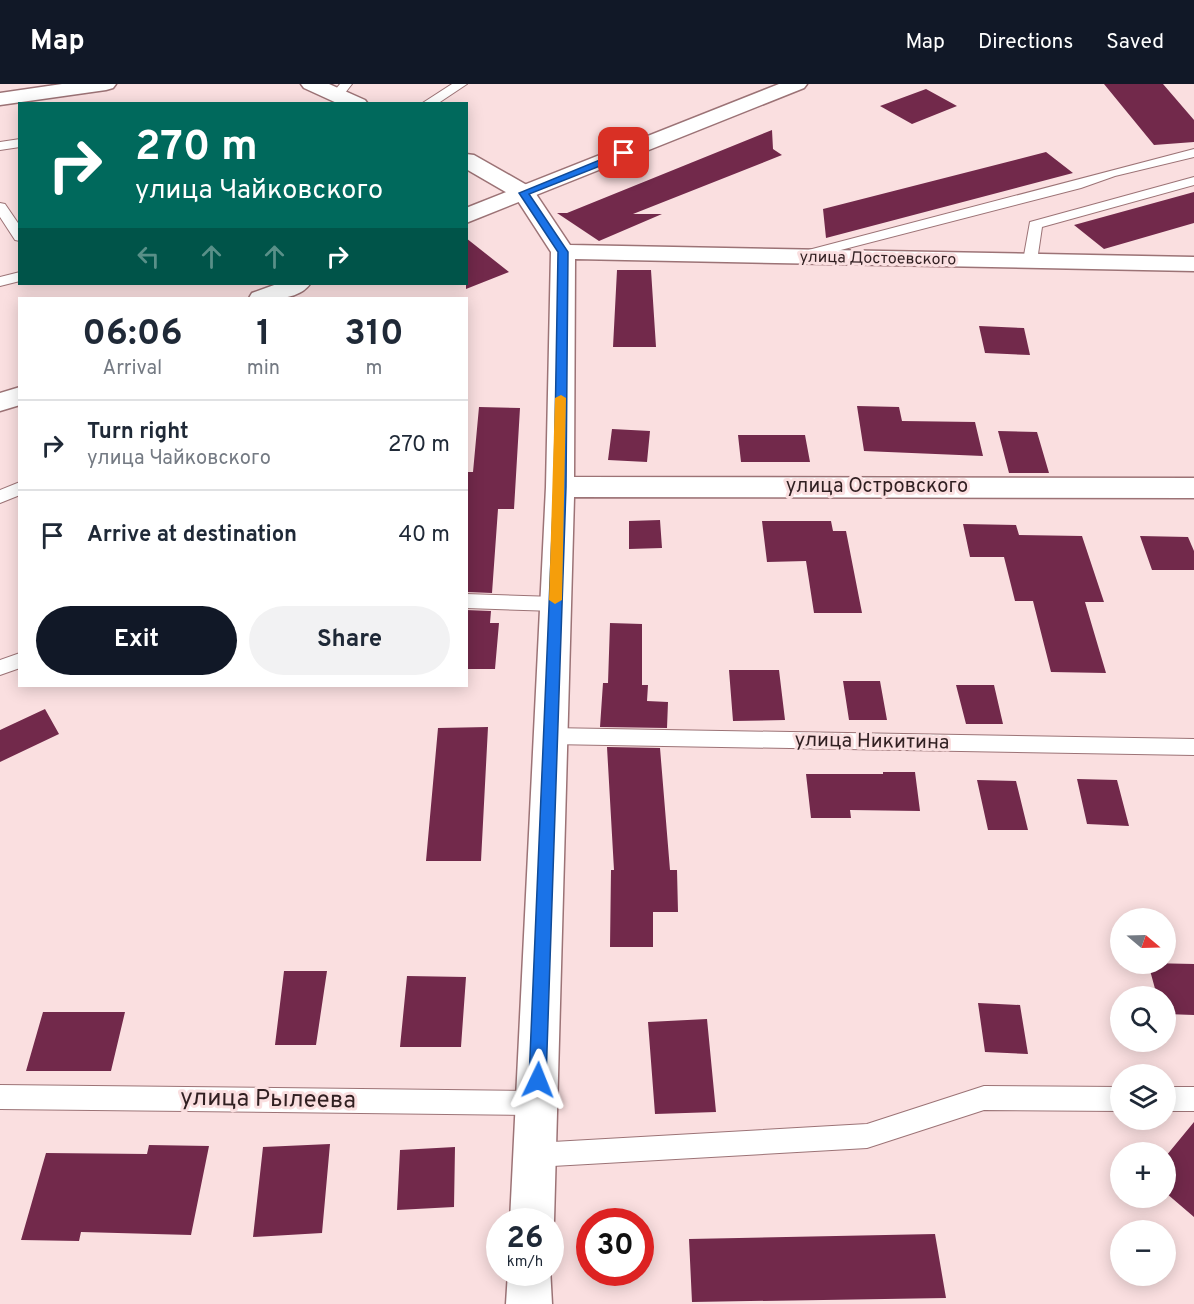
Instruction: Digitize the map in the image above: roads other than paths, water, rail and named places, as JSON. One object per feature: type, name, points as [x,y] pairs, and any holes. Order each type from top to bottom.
[{"type":"street","points":[[0,99],[106,84]]},
{"type":"street","points":[[311,84],[341,89],[355,102]]},
{"type":"street","points":[[468,215],[797,84]]},
{"type":"street","points":[[468,161],[524,193],[563,252],[560,487],[533,1208]]},
{"type":"street","name":"улица Достоевского","points":[[563,252],[1194,264]]},
{"type":"street","points":[[264,297],[295,285]]},
{"type":"street","points":[[0,403],[18,396]]},
{"type":"street","name":"улица Островского","points":[[560,487],[1194,488]]},
{"type":"street","points":[[529,1304],[530,1286]]},
{"type":"lane","points":[[430,102],[461,84]]},
{"type":"lane","points":[[0,146],[18,143]]},
{"type":"lane","points":[[799,257],[1194,153]]},
{"type":"lane","points":[[1030,261],[1035,225],[1194,181]]},
{"type":"lane","points":[[0,207],[18,234]]},
{"type":"lane","points":[[0,282],[18,277]]},
{"type":"lane","points":[[0,496],[18,489]]},
{"type":"lane","points":[[468,600],[555,604]]},
{"type":"lane","points":[[0,668],[18,661]]},
{"type":"lane","name":"улица Никитина","points":[[550,736],[1194,747]]},
{"type":"lane","name":"улица Рылеева","points":[[0,1097],[537,1103]]},
{"type":"lane","points":[[535,1155],[867,1136],[984,1098],[1110,1099]]},
{"type":"lane","points":[[1176,1099],[1194,1099]]}]
